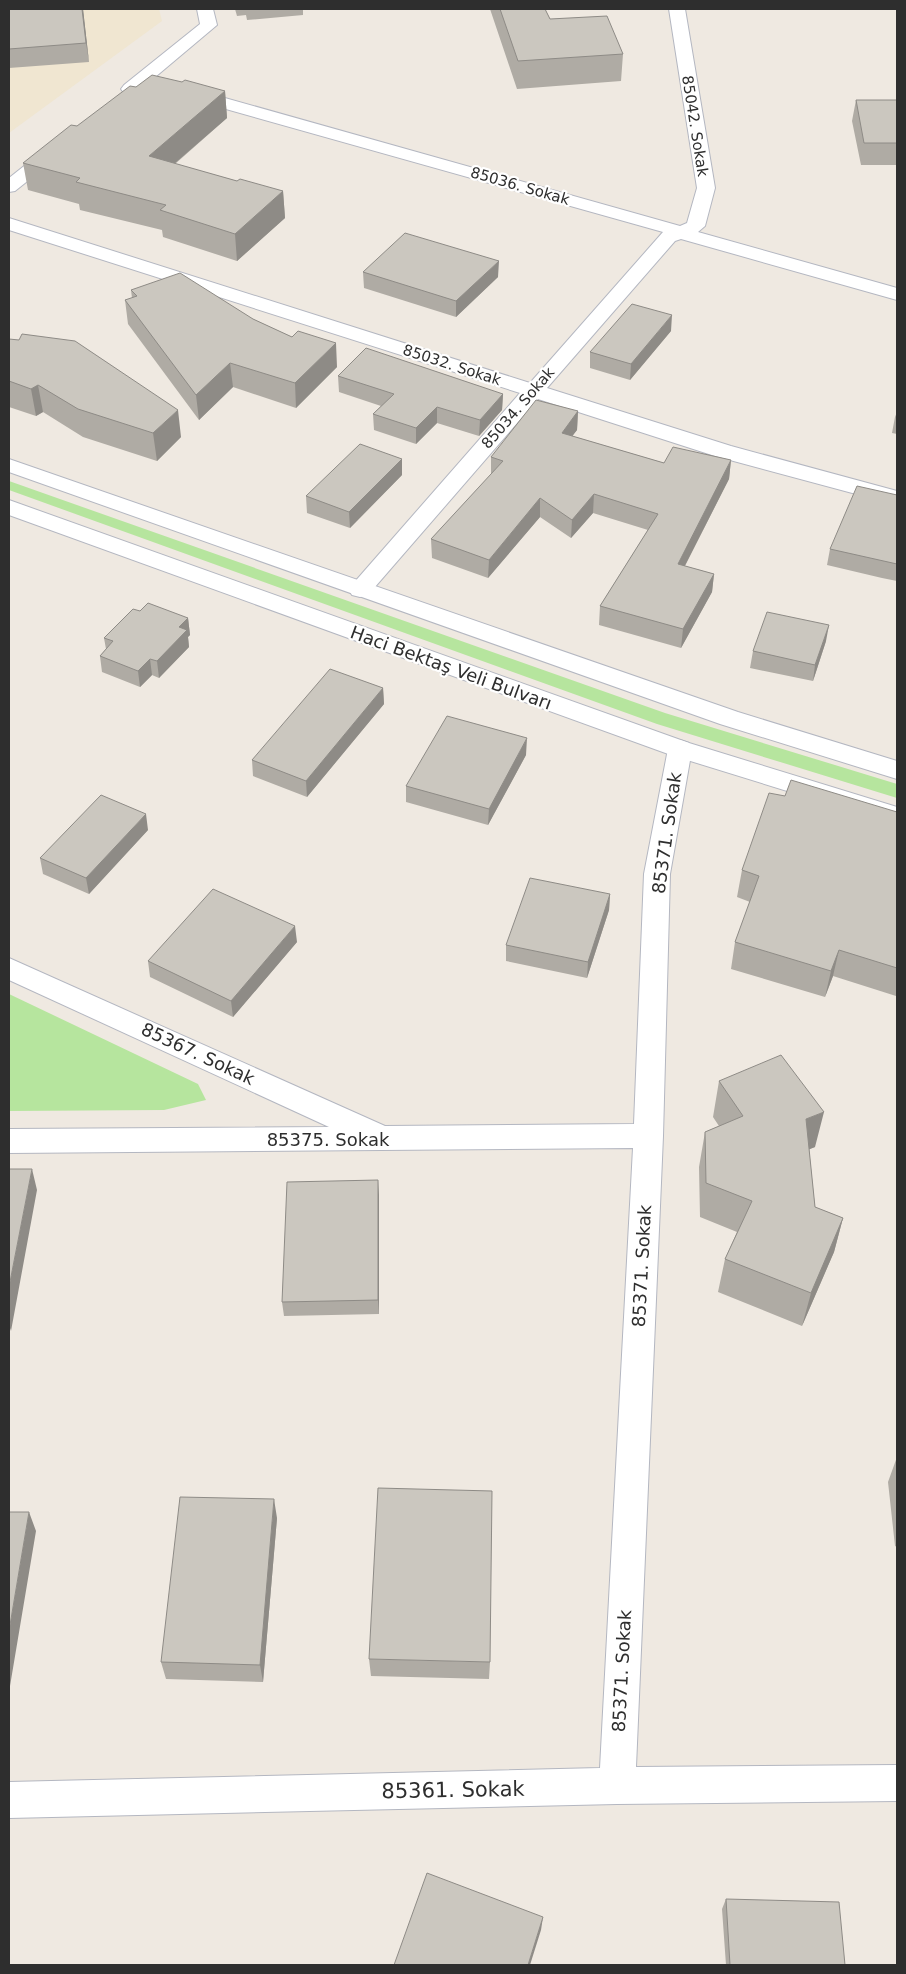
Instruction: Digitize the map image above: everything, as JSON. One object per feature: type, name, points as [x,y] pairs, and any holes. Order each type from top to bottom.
[{"type":"street","points":[[119,98],[209,25],[205,9]]},
{"type":"street","name":"85042. Sokak","points":[[677,9],[706,188],[696,226],[681,232]]},
{"type":"street","name":"85036. Sokak","points":[[141,80],[897,294]]},
{"type":"street","points":[[9,187],[68,140]]},
{"type":"street","name":"85032. Sokak","points":[[9,224],[724,451],[897,498]]},
{"type":"street","name":"85034. Sokak","points":[[360,590],[668,237],[681,232]]},
{"type":"street","points":[[9,465],[360,590],[729,718],[897,770]]},
{"type":"street","name":"Haci Bektaş Veli Bulvarı","points":[[9,507],[680,748],[897,816]]},
{"type":"street","name":"85371. Sokak","points":[[617,1786],[648,1136],[657,874],[680,748]]},
{"type":"street","name":"85367. Sokak","points":[[9,968],[386,1140]]},
{"type":"street","name":"85375. Sokak","points":[[9,1142],[386,1140],[648,1136]]},
{"type":"street","name":"85361. Sokak","points":[[9,1800],[617,1786],[897,1783]]},
{"type":"shaded area","points":[[9,9],[159,9],[162,21],[9,133]]},
{"type":"green space","points":[[9,481],[665,713],[897,784],[897,798],[657,724],[9,490]]},
{"type":"green space","points":[[9,994],[198,1084],[206,1100],[164,1110],[9,1111]]},
{"type":"building","points":[[9,9],[82,9],[86,43],[9,49]]},
{"type":"building","points":[[500,9],[545,9],[550,19],[607,16],[623,54],[518,61]]},
{"type":"building","points":[[152,75],[182,82],[185,80],[225,91],[149,156],[237,181],[240,179],[283,191],[235,234],[160,210],[166,205],[76,182],[80,178],[23,163],[71,125],[77,126],[130,86],[136,87]]},
{"type":"building","points":[[856,100],[897,100],[897,143],[864,143]]},
{"type":"building","points":[[405,233],[499,261],[456,301],[363,272]]},
{"type":"building","points":[[180,273],[253,319],[292,337],[298,331],[336,343],[295,383],[230,363],[196,395],[125,300],[137,296],[131,290]]},
{"type":"building","points":[[632,304],[672,315],[631,364],[590,352]]},
{"type":"building","points":[[22,334],[75,341],[178,410],[153,433],[78,409],[38,385],[31,389],[9,381],[9,339],[19,340]]},
{"type":"building","points":[[366,348],[503,394],[480,420],[437,407],[416,428],[373,414],[394,394],[338,376]]},
{"type":"building","points":[[536,400],[578,411],[562,433],[664,463],[673,447],[731,460],[678,564],[714,574],[683,629],[600,606],[658,514],[594,494],[572,520],[540,498],[489,560],[431,539],[503,461],[491,457]]},
{"type":"building","points":[[360,444],[402,459],[349,512],[306,496]]},
{"type":"building","points":[[857,486],[897,495],[897,564],[830,549]]},
{"type":"building","points":[[148,603],[188,618],[179,627],[187,630],[157,661],[150,659],[138,671],[100,656],[113,641],[104,638],[133,609],[140,611]]},
{"type":"building","points":[[767,612],[829,625],[815,665],[753,651]]},
{"type":"building","points":[[330,669],[383,688],[306,781],[252,760]]},
{"type":"building","points":[[447,716],[527,738],[489,809],[406,786]]},
{"type":"building","points":[[791,780],[897,812],[897,968],[839,950],[831,971],[735,942],[759,876],[742,870],[769,793],[785,796]]},
{"type":"building","points":[[101,795],[146,814],[86,878],[40,858]]},
{"type":"building","points":[[530,878],[610,894],[588,962],[506,945]]},
{"type":"building","points":[[213,889],[295,926],[231,1001],[148,961]]},
{"type":"building","points":[[781,1055],[824,1112],[806,1119],[815,1207],[843,1218],[811,1293],[725,1259],[752,1201],[706,1183],[705,1132],[743,1116],[719,1081]]},
{"type":"building","points":[[9,1169],[32,1169],[9,1287]]},
{"type":"building","points":[[378,1180],[378,1300],[282,1302],[287,1182]]},
{"type":"building","points":[[378,1488],[492,1491],[490,1662],[369,1659]]},
{"type":"building","points":[[180,1497],[274,1499],[260,1665],[161,1662]]},
{"type":"building","points":[[9,1512],[29,1512],[9,1631]]},
{"type":"building","points":[[427,1873],[543,1917],[528,1965],[394,1965]]},
{"type":"building","points":[[726,1899],[839,1902],[845,1965],[730,1965]]}]
